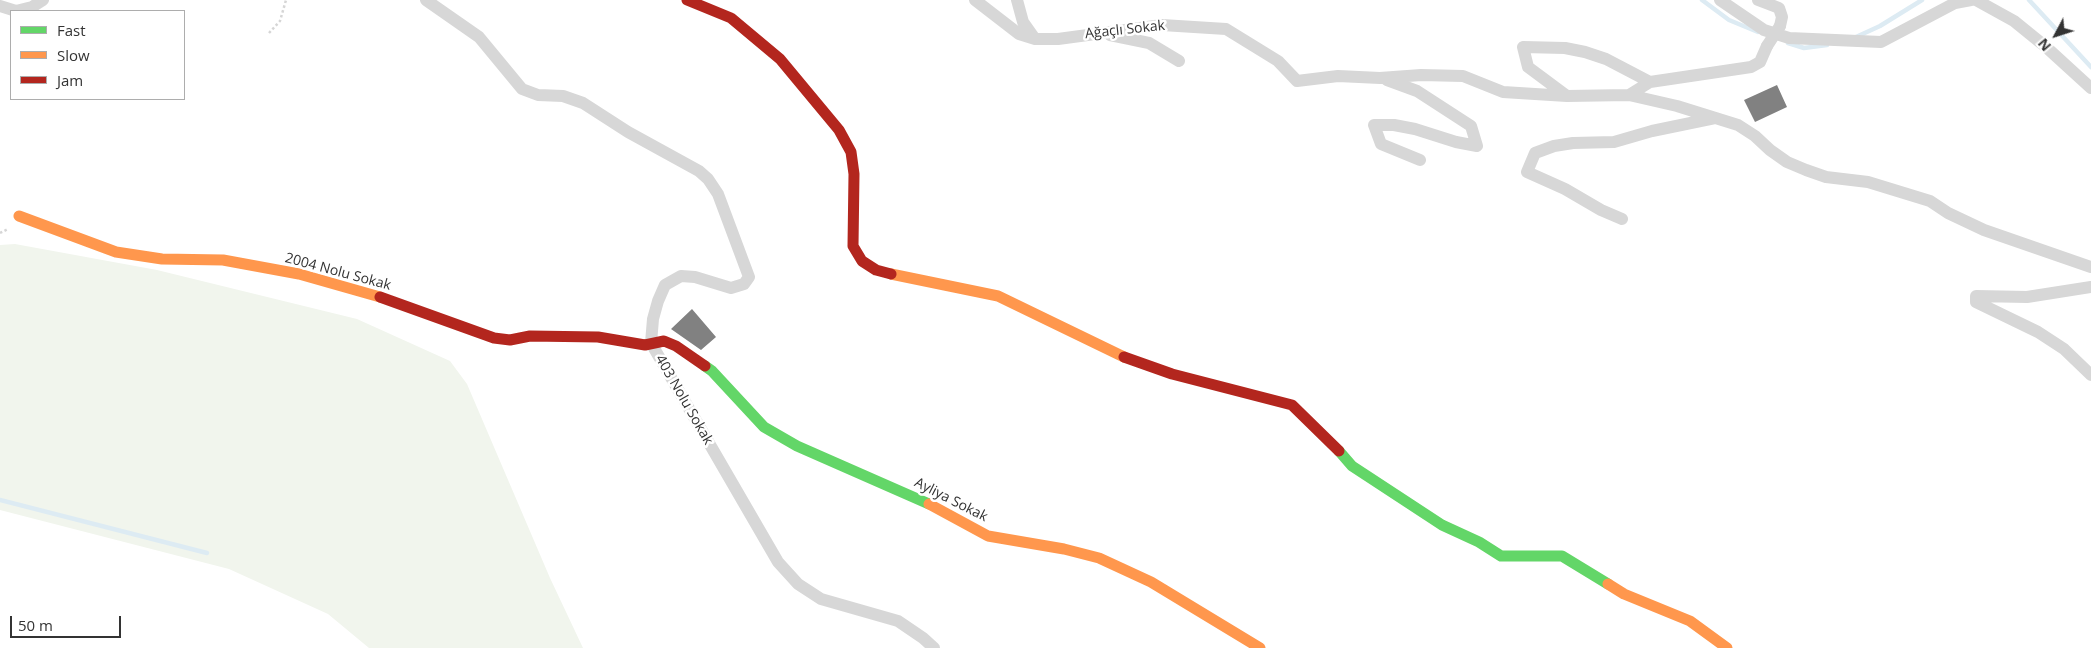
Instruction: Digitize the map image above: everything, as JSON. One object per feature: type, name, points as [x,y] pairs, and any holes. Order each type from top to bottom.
[{"type":"street","points":[[20,10],[32,7],[43,0]]},
{"type":"street","name":"403 Nolu Sokak","points":[[426,0],[479,37],[522,89],[538,95],[563,96],[583,103],[628,132],[699,171],[708,180],[718,194],[749,276],[744,284],[731,288],[695,277],[681,276],[665,285],[653,319],[651,343],[778,562],[798,584],[821,599],[898,621],[934,648]]},
{"type":"street","points":[[687,0],[731,18],[780,59],[839,130],[851,152],[854,174],[853,246],[862,261],[876,270],[904,278],[998,296],[1122,356],[1172,374],[1292,405],[1328,439],[1352,466],[1442,525],[1479,542],[1501,556],[1562,556],[1624,594],[1690,621],[1727,648]]},
{"type":"street","name":"Ağaçlı Sokak","points":[[975,0],[1018,34],[1035,39],[1058,39],[1162,25],[1226,30],[1278,61],[1297,81],[1338,76],[1380,78]]},
{"type":"street","points":[[1018,0],[1023,22],[1035,39]]},
{"type":"street","points":[[1720,0],[1764,30],[1788,38],[1881,42],[1955,3],[1971,0]]},
{"type":"street","points":[[1629,95],[1650,82],[1750,67],[1760,62],[1767,46],[1780,26],[1782,16],[1779,8],[1758,0]]},
{"type":"street","points":[[1976,0],[2014,22],[2046,47],[2091,88]]},
{"type":"street","points":[[0,6],[13,10]]},
{"type":"street","points":[[1099,33],[1149,43],[1179,61]]},
{"type":"street","points":[[1567,96],[1528,67],[1523,47],[1565,48],[1585,52],[1606,59],[1650,82]]},
{"type":"street","points":[[1380,78],[1421,75],[1463,76],[1503,92],[1567,96],[1629,95],[1677,106],[1738,125],[1787,162],[1806,170],[1826,177],[1868,182],[1930,201],[1948,213],[1984,230],[2091,267]]},
{"type":"street","points":[[1380,78],[1417,91],[1471,126],[1477,146],[1456,142],[1415,129],[1394,125],[1374,125],[1380,144],[1420,160]]},
{"type":"street","points":[[1622,219],[1527,172],[1535,153],[1554,146],[1573,143],[1614,142],[1652,130],[1718,118]]},
{"type":"street","name":"2004 Nolu Sokak","points":[[19,216],[116,252],[162,259],[223,260],[298,274],[380,297],[494,338],[510,340],[530,336],[598,337],[646,345],[651,343]]},
{"type":"street","points":[[2091,287],[2027,297],[1976,296],[1976,302],[2038,332],[2064,349],[2091,375]]},
{"type":"street","name":"Ayliya Sokak","points":[[651,343],[664,340],[712,371],[764,427],[797,446],[936,507],[988,536],[1064,549],[1099,558],[1150,582],[1260,648]]},
{"type":"path","points":[[270,33],[280,21],[286,0]]},
{"type":"shaded area","points":[[15,244],[157,270],[357,319],[450,361],[467,384],[550,578],[583,648],[369,648],[328,614],[229,569],[0,510],[0,245]]},
{"type":"building","points":[[1777,85],[1787,107],[1755,122],[1744,100]]},
{"type":"building","points":[[692,309],[716,337],[701,350],[671,329]]},
{"type":"waterway","points":[[1702,0],[1729,20],[1758,32]]},
{"type":"waterway","points":[[1856,37],[1880,26],[1922,0]]},
{"type":"waterway","points":[[2029,0],[2091,67]]},
{"type":"waterway","points":[[1788,43],[1804,48],[1827,45]]},
{"type":"waterway","points":[[0,500],[207,553]]},
{"type":"traffic: fast","points":[[705,366],[712,371],[764,427],[797,446],[929,504]]},
{"type":"traffic: fast","points":[[1339,451],[1352,466],[1442,525],[1479,542],[1501,556],[1562,556],[1608,584]]},
{"type":"traffic: slow","points":[[19,216],[116,252],[162,259],[223,260],[299,274],[380,297]]},
{"type":"traffic: slow","points":[[891,274],[998,296],[1124,357]]},
{"type":"traffic: slow","points":[[929,504],[988,536],[1064,549],[1099,558],[1151,582],[1260,648]]},
{"type":"traffic: slow","points":[[1608,584],[1624,594],[1690,621],[1727,648]]},
{"type":"traffic: jam","points":[[687,0],[731,18],[780,59],[839,130],[851,152],[854,174],[853,246],[862,261],[876,270],[891,274]]},
{"type":"traffic: jam","points":[[380,297],[494,338],[510,340],[530,336],[598,337],[645,345],[664,341],[676,346],[705,366]]},
{"type":"traffic: jam","points":[[1124,357],[1172,374],[1292,405],[1339,451]]}]
